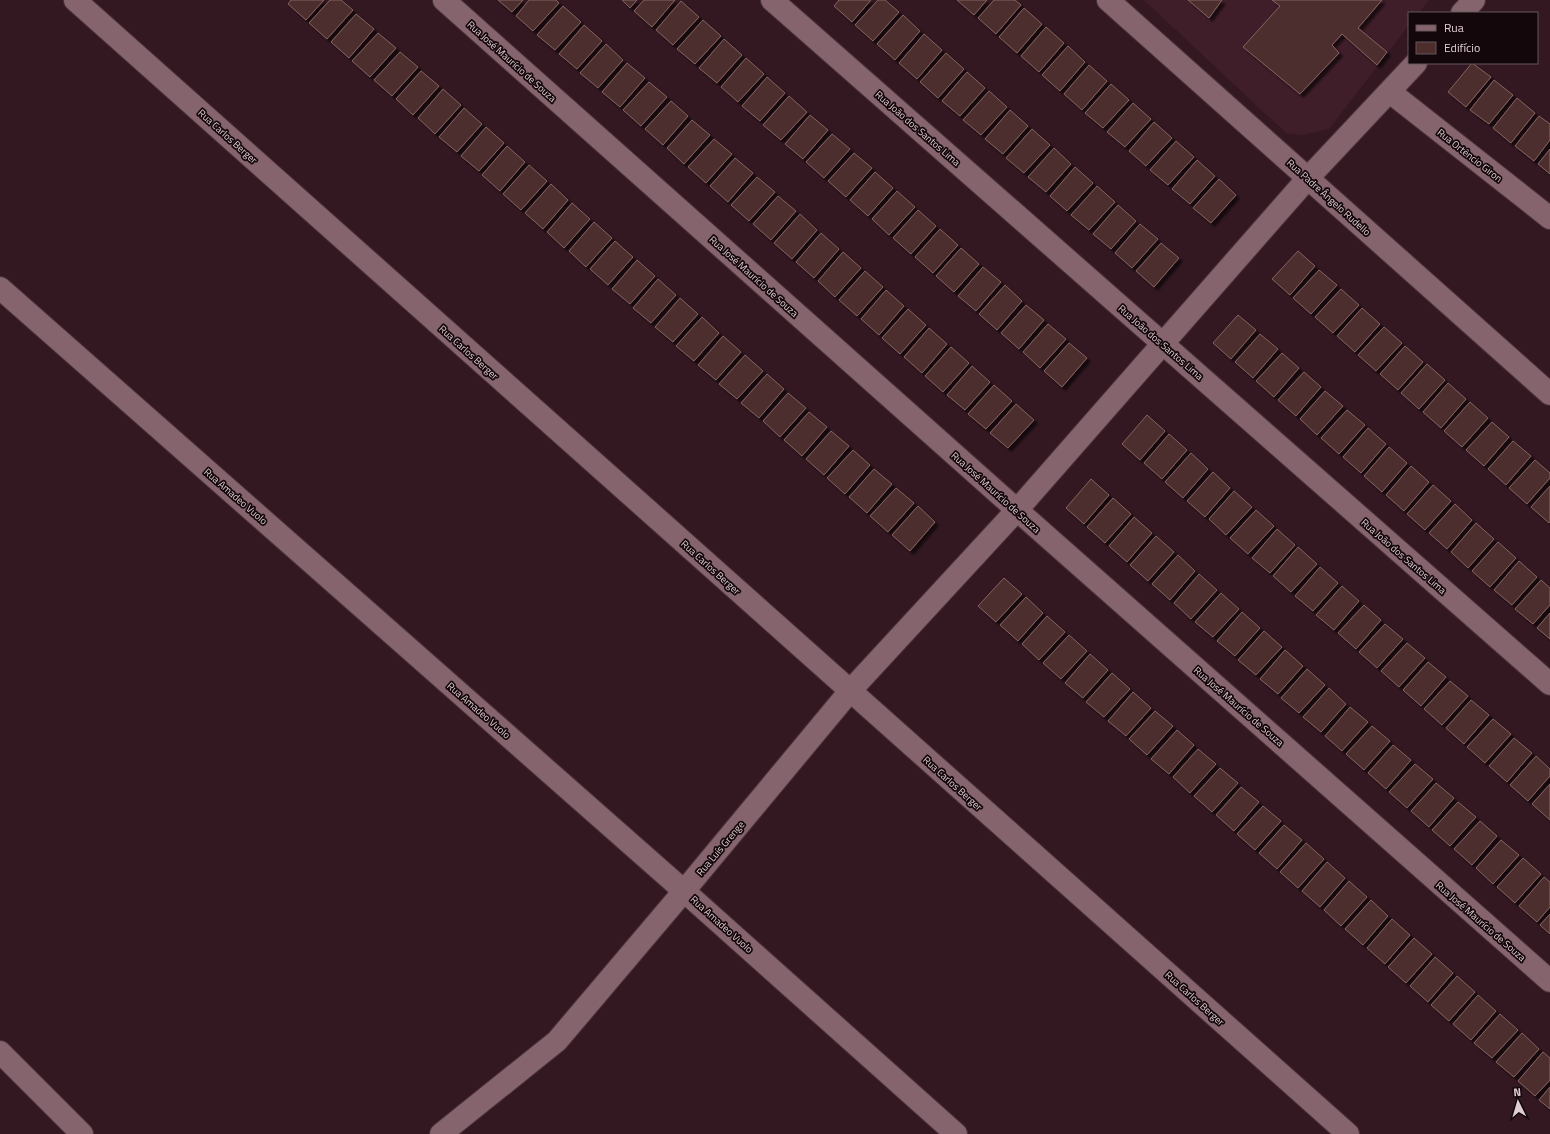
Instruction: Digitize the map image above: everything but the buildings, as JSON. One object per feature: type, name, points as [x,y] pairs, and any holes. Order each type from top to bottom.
[{"type":"street","name":"Rua Carlos Berger","points":[[75,0],[1348,1134]]},
{"type":"street","name":"Rua José Maurício de Souza","points":[[444,0],[1017,510],[1550,981]]},
{"type":"street","name":"Rua João dos Santos Lima","points":[[772,0],[1550,684]]},
{"type":"street","name":"Rua Padre Ângelo Rudello","points":[[1108,0],[1550,394]]},
{"type":"street","points":[[1463,12],[1474,0]]},
{"type":"street","name":"Rua Luís Grenge","points":[[440,1134],[557,1041],[850,691],[1017,510],[1308,178],[1415,64]]},
{"type":"street","name":"Rua Ortêncio Giron","points":[[1390,92],[1550,218]]},
{"type":"street","name":"Rua Amadeo Vuolo","points":[[0,288],[684,891],[956,1134]]},
{"type":"street","points":[[0,1052],[82,1134]]},
{"type":"shaded area","points":[[1144,0],[1429,0],[1420,12],[1408,12],[1408,26],[1329,129],[1302,135],[1286,133]]}]
